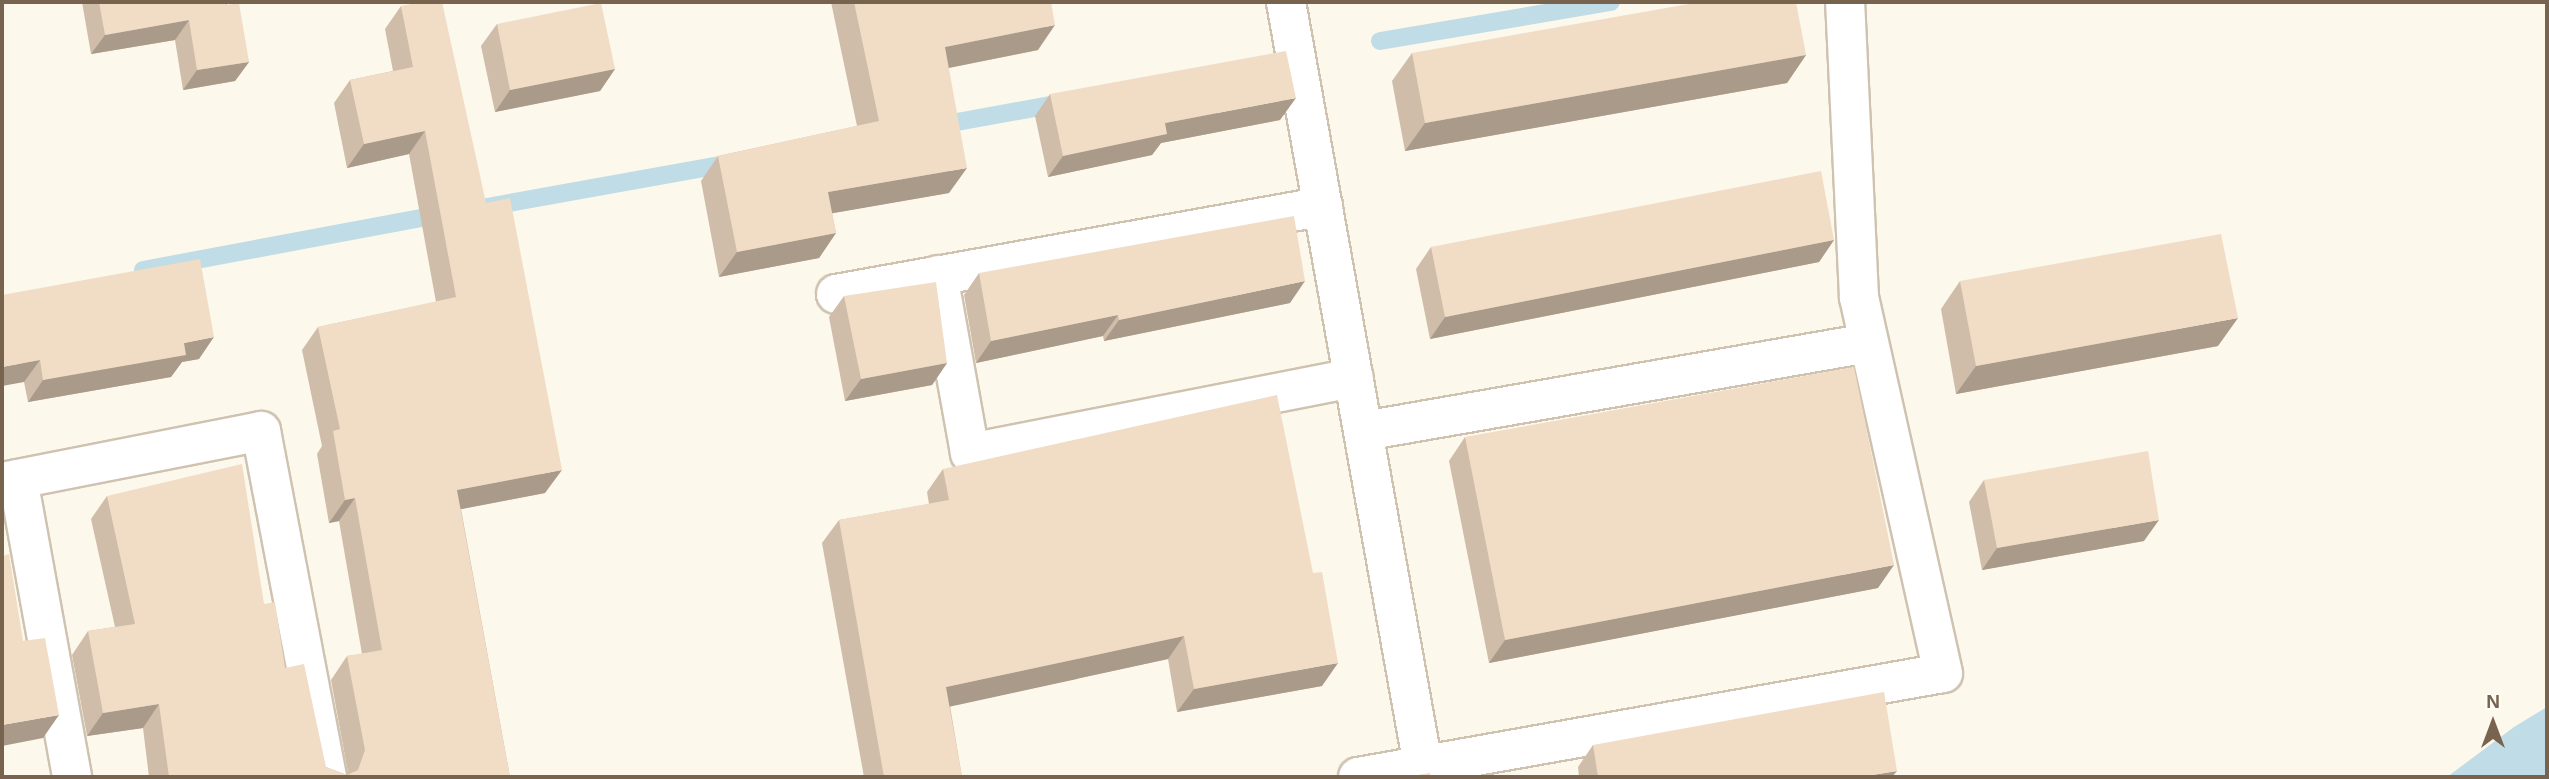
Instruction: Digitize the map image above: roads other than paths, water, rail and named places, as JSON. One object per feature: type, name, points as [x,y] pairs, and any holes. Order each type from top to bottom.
[{"type":"street","points":[[1286,2],[1424,771]]},
{"type":"street","points":[[1358,777],[1424,771],[1943,673],[1859,297],[1845,2]]},
{"type":"street","points":[[836,295],[1323,206]]},
{"type":"street","points":[[938,275],[970,453],[1354,378]]},
{"type":"street","points":[[1363,431],[1868,343]]},
{"type":"street","points":[[72,777],[10,480],[261,431],[327,777]]},
{"type":"water","points":[[2547,707],[2547,777],[2447,777],[2514,727]]},
{"type":"waterway","points":[[1380,41],[1611,2]]},
{"type":"waterway","points":[[935,126],[1062,103]]},
{"type":"waterway","points":[[487,207],[732,163]]},
{"type":"waterway","points":[[143,270],[442,214]]}]
